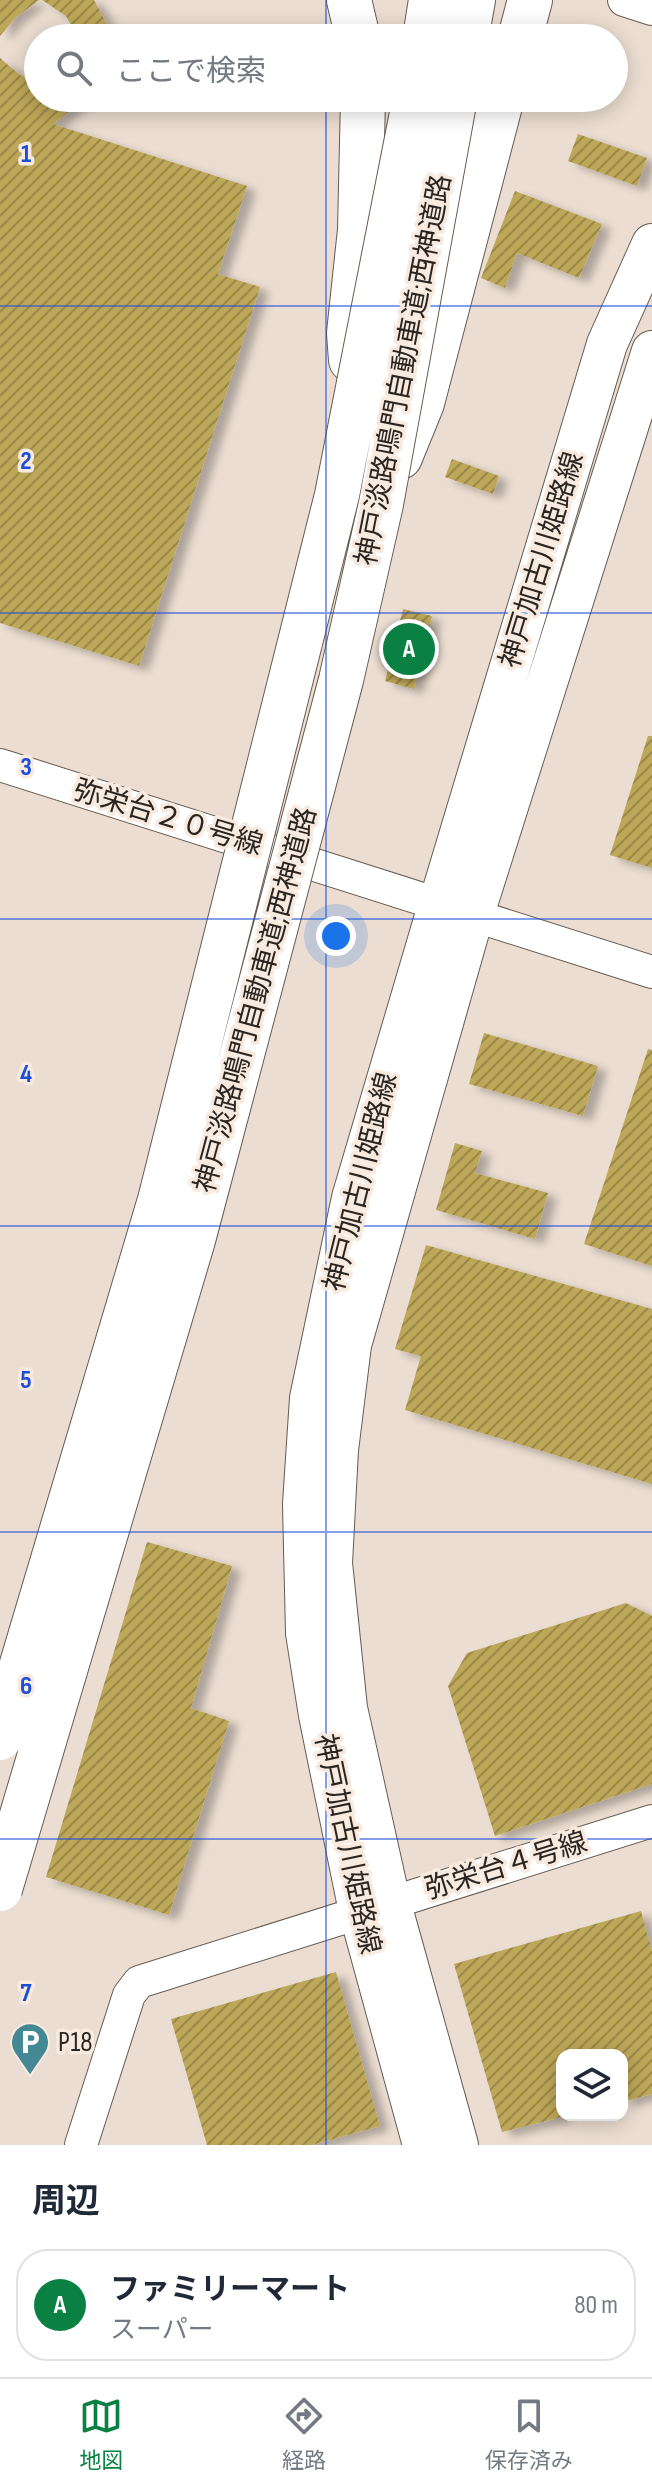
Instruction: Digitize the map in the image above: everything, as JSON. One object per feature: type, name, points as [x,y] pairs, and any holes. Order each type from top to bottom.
[{"type":"highway","points":[[349,0],[355,24]]},
{"type":"highway","points":[[427,24],[431,0]]},
{"type":"highway","points":[[469,24],[473,0]]},
{"type":"highway","points":[[524,24],[530,0]]},
{"type":"highway","points":[[355,415],[349,333],[360,230],[363,112]]},
{"type":"highway","name":"神戸淡路鳴門自動車道;西神道路","points":[[0,1738],[160,1200],[355,415],[412,112]]},
{"type":"highway","name":"神戸淡路鳴門自動車道;西神道路","points":[[0,1889],[193,1240],[341,680],[381,504],[452,112]]},
{"type":"highway","points":[[381,504],[422,403],[498,112]]},
{"type":"main road","name":"神戸加古川姫路線","points":[[423,2145],[374,1906],[347,1708],[332,1563],[338,1450],[351,1345],[456,908],[607,344],[652,244]]},
{"type":"main road","name":"神戸加古川姫路線","points":[[456,908],[652,351]]},
{"type":"main road","name":"神戸加古川姫路線","points":[[374,1906],[458,2145]]},
{"type":"street","points":[[624,0],[652,9]]},
{"type":"street","name":"弥栄台２０号線","points":[[0,765],[652,972]]},
{"type":"street","name":"弥栄台４号線","points":[[81,2145],[129,1995],[139,1982],[652,1821]]},
{"type":"building","points":[[0,0],[39,0],[15,18],[0,36]]},
{"type":"building","points":[[42,0],[94,0],[107,24],[70,24],[66,16]]},
{"type":"building","points":[[0,58],[24,77],[24,112],[68,112],[53,124],[247,186],[218,274],[260,287],[139,666],[0,623]]},
{"type":"building","points":[[578,134],[647,158],[637,186],[568,161]]},
{"type":"building","points":[[515,191],[602,224],[579,278],[517,253],[505,288],[481,278]]},
{"type":"building","points":[[452,459],[499,476],[493,494],[445,477]]},
{"type":"building","points":[[403,609],[432,616],[414,689],[385,681]]},
{"type":"building","points":[[648,736],[652,736],[652,868],[610,855]]},
{"type":"building","points":[[484,1033],[598,1066],[583,1116],[469,1084]]},
{"type":"building","points":[[648,1049],[652,1050],[652,1266],[584,1244]]},
{"type":"building","points":[[455,1143],[482,1151],[475,1173],[548,1193],[535,1239],[436,1210]]},
{"type":"building","points":[[426,1245],[652,1309],[652,1484],[405,1410],[421,1356],[395,1349]]},
{"type":"building","points":[[147,1542],[232,1566],[191,1708],[229,1721],[169,1915],[46,1877]]},
{"type":"building","points":[[626,1603],[652,1616],[652,1784],[495,1836],[448,1686],[467,1653]]},
{"type":"building","points":[[641,1911],[652,1951],[652,2094],[628,2100],[628,2049],[556,2049],[556,2118],[502,2132],[454,1964]]},
{"type":"building","points":[[336,1972],[380,2126],[312,2145],[207,2145],[171,2019]]},
{"type":"place","name":"ファミリーマート","points":[[409,649]]},
{"type":"place","name":"P18","points":[[30,2076]]}]
